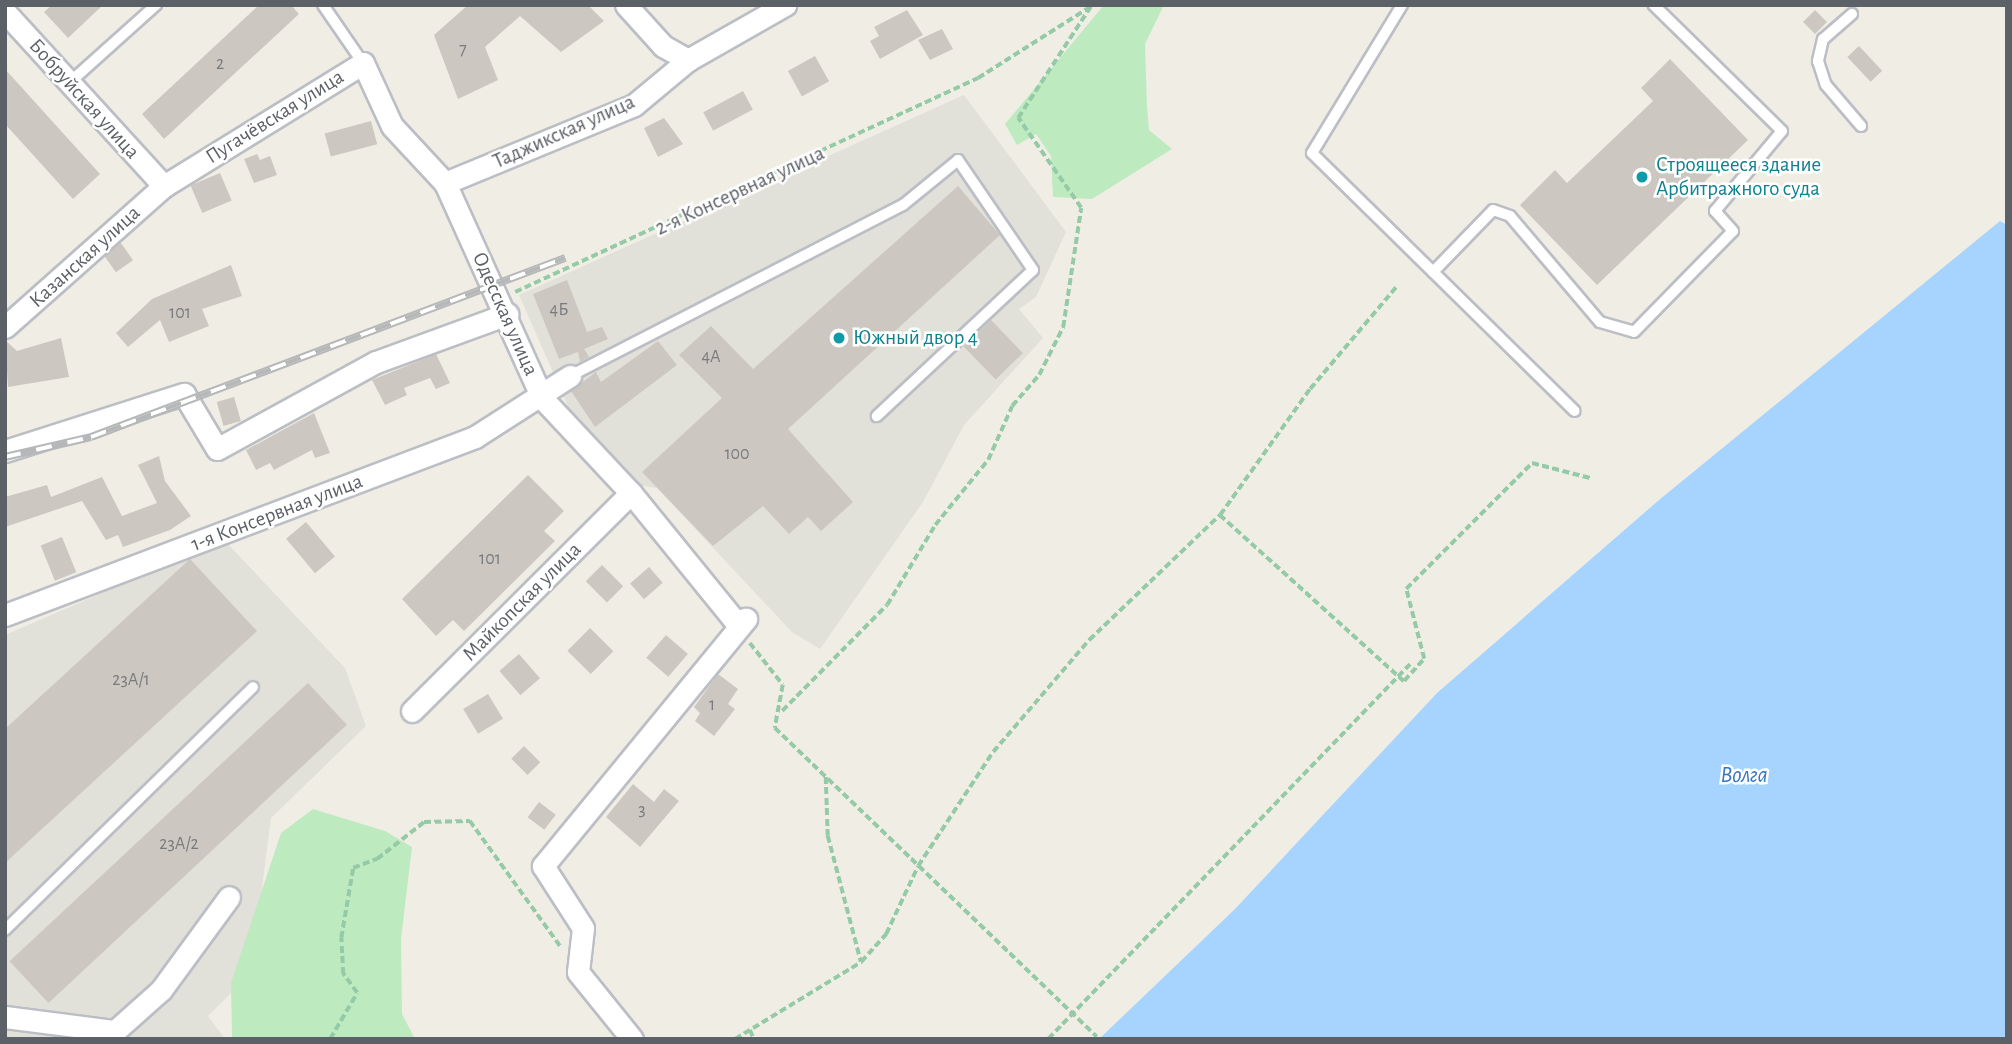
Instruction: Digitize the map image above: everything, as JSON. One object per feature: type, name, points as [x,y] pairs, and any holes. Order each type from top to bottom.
[{"type":"street","points":[[626,5],[663,46],[688,60]]},
{"type":"street","name":"Таджикская улица","points":[[445,183],[634,105],[688,60],[785,5]]},
{"type":"street","name":"Бобруйская улица","points":[[5,12],[164,186]]},
{"type":"street","name":"Пугачёвская улица","points":[[164,186],[363,63],[392,126]]},
{"type":"street","name":"Одесская улица","points":[[392,126],[445,183],[504,307],[542,398],[631,493],[735,621],[746,619],[737,628]]},
{"type":"street","name":"Казанская улица","points":[[5,327],[164,186]]},
{"type":"street","points":[[5,451],[184,394],[217,449],[376,362],[504,307]]},
{"type":"street","name":"1-я Консервная улица","points":[[5,615],[475,437],[542,398],[570,376]]},
{"type":"street","name":"Майкопская улица","points":[[412,710],[631,493]]},
{"type":"street","points":[[632,1039],[578,972],[583,928],[542,866],[737,628]]},
{"type":"street","points":[[5,1017],[115,1031],[161,990],[229,897]]},
{"type":"lane","points":[[69,83],[156,5]]},
{"type":"lane","points":[[323,5],[363,63]]},
{"type":"lane","points":[[1402,5],[1312,153],[1575,411]]},
{"type":"lane","points":[[1433,272],[1493,210],[1510,216],[1600,323],[1634,332],[1733,231],[1714,211],[1782,131],[1654,5]]},
{"type":"lane","points":[[1852,15],[1823,39],[1818,61],[1826,85],[1861,126]]},
{"type":"lane","points":[[570,376],[903,205],[958,160],[1033,270],[877,416]]},
{"type":"lane","points":[[5,930],[253,687]]},
{"type":"path","name":"2-я Консервная улица","points":[[504,307],[978,78],[1091,6]]},
{"type":"path","points":[[782,711],[887,605],[935,525],[988,460],[1012,406],[1039,375],[1063,327],[1081,208],[1018,118],[1091,6]]},
{"type":"path","points":[[735,1039],[861,962],[886,934],[918,866],[993,752],[1089,640],[1220,515],[1310,389],[1397,286]]},
{"type":"path","points":[[1220,515],[1404,681],[1424,659],[1406,589],[1532,463],[1590,478]]},
{"type":"path","points":[[737,628],[783,685],[782,711],[775,728],[1097,1037]]},
{"type":"path","points":[[1048,1039],[1410,664]]},
{"type":"path","points":[[826,777],[828,836],[861,962]]},
{"type":"path","points":[[330,1039],[357,993],[343,974],[341,938],[353,868],[377,859],[424,822],[470,821],[508,865],[578,972]]},
{"type":"path","points":[[749,1039],[750,1030]]},
{"type":"path","points":[[750,1030],[754,1039]]},
{"type":"shaded area","points":[[964,95],[1066,232],[1036,297],[1019,309],[1043,338],[964,425],[923,502],[820,649],[792,632],[657,488],[637,485],[570,411],[519,295]]},
{"type":"shaded area","points":[[224,540],[345,668],[366,726],[271,818],[251,973],[208,1016],[225,1039],[5,1039],[5,635]]},
{"type":"green space","points":[[1104,5],[1164,5],[1145,44],[1147,107],[1149,130],[1172,149],[1092,199],[1053,197],[1051,156],[1036,134],[1017,145],[1005,124]]},
{"type":"green space","points":[[313,809],[385,831],[412,847],[401,939],[402,1014],[415,1039],[232,1039],[231,983],[281,833]]},
{"type":"water","name":"Волга","points":[[2000,221],[2007,225],[2007,1039],[1099,1039],[1235,909],[1437,693],[1659,500]]},
{"type":"building","points":[[52,5],[103,5],[68,38],[44,12]]},
{"type":"building","points":[[259,5],[291,5],[299,14],[164,139],[142,114]]},
{"type":"building","points":[[468,5],[588,5],[604,21],[561,52],[520,16],[485,47],[498,80],[458,99],[434,35]]},
{"type":"building","points":[[907,10],[923,35],[880,59],[870,41],[879,36],[874,27]]},
{"type":"building","points":[[1815,10],[1827,22],[1815,34],[1803,22]]},
{"type":"building","points":[[942,29],[953,49],[930,60],[918,40]]},
{"type":"building","points":[[1859,46],[1882,71],[1870,82],[1847,57]]},
{"type":"building","points":[[815,56],[829,81],[802,96],[788,71]]},
{"type":"building","name":"Строящееся здание Арбитражного суда","points":[[1670,59],[1748,140],[1597,285],[1520,205],[1555,170],[1567,183],[1653,101],[1641,88]]},
{"type":"building","points":[[5,69],[100,174],[73,199],[5,124]]},
{"type":"building","points":[[743,91],[753,110],[713,131],[703,112]]},
{"type":"building","points":[[664,118],[683,144],[658,157],[644,128]]},
{"type":"building","points":[[371,121],[377,144],[331,157],[325,133]]},
{"type":"building","points":[[257,154],[260,160],[270,156],[277,175],[254,183],[244,159]]},
{"type":"building","points":[[220,173],[232,201],[202,213],[191,186]]},
{"type":"building","points":[[958,186],[1000,235],[788,429],[853,502],[821,531],[808,517],[789,534],[763,506],[713,546],[642,472],[722,398],[679,355],[711,326],[753,369]]},
{"type":"building","points":[[121,243],[133,260],[116,272],[104,255]]},
{"type":"building","points":[[231,265],[242,296],[202,309],[209,326],[169,342],[160,320],[128,347],[116,333],[152,299]]},
{"type":"building","points":[[567,280],[587,332],[602,327],[608,339],[584,349],[589,357],[580,362],[578,352],[559,359],[533,294]]},
{"type":"building","points":[[991,320],[1023,353],[996,379],[964,346]]},
{"type":"building","points":[[61,338],[69,377],[8,387],[5,340],[17,351]]},
{"type":"building","points":[[658,341],[677,365],[595,427],[571,391],[596,372],[601,382]]},
{"type":"building","points":[[436,354],[450,383],[436,389],[430,378],[404,388],[407,395],[385,405],[372,380]]},
{"type":"building","points":[[234,397],[241,421],[224,426],[217,402]]},
{"type":"building","points":[[314,413],[330,453],[315,458],[312,450],[274,470],[270,463],[256,470],[246,450]]},
{"type":"building","points":[[159,456],[165,481],[191,516],[170,530],[123,547],[118,535],[106,540],[82,501],[5,527],[5,497],[47,485],[51,497],[102,477],[122,516],[157,503],[138,465]]},
{"type":"building","points":[[528,475],[564,511],[544,531],[555,541],[464,631],[453,620],[436,636],[402,599]]},
{"type":"building","points":[[306,522],[335,556],[315,573],[286,539]]},
{"type":"building","points":[[62,537],[76,572],[55,581],[41,546]]},
{"type":"building","points":[[190,559],[257,631],[5,863],[5,729]]},
{"type":"building","points":[[602,565],[623,586],[607,602],[586,581]]},
{"type":"building","points":[[649,567],[663,583],[644,599],[630,583]]},
{"type":"building","points":[[590,628],[613,651],[591,674],[567,651]]},
{"type":"building","points":[[666,635],[688,654],[668,677],[646,658]]},
{"type":"building","points":[[519,654],[540,678],[520,695],[499,671]]},
{"type":"building","points":[[718,674],[738,689],[728,704],[735,709],[714,736],[695,721],[700,713],[694,707]]},
{"type":"building","points":[[308,683],[347,725],[48,1003],[10,961]]},
{"type":"building","points":[[488,694],[503,719],[478,734],[463,709]]},
{"type":"building","points":[[524,746],[540,762],[528,775],[511,759]]},
{"type":"building","points":[[633,784],[654,802],[664,789],[679,801],[640,847],[606,817]]},
{"type":"building","points":[[539,802],[556,815],[544,830],[528,817]]},
{"type":"railway","points":[[5,457],[91,437],[565,258]]},
{"type":"place","name":"Строящееся здание Арбитражного суда","points":[[1642,177]]},
{"type":"place","name":"Южный двор 4","points":[[839,338]]}]
